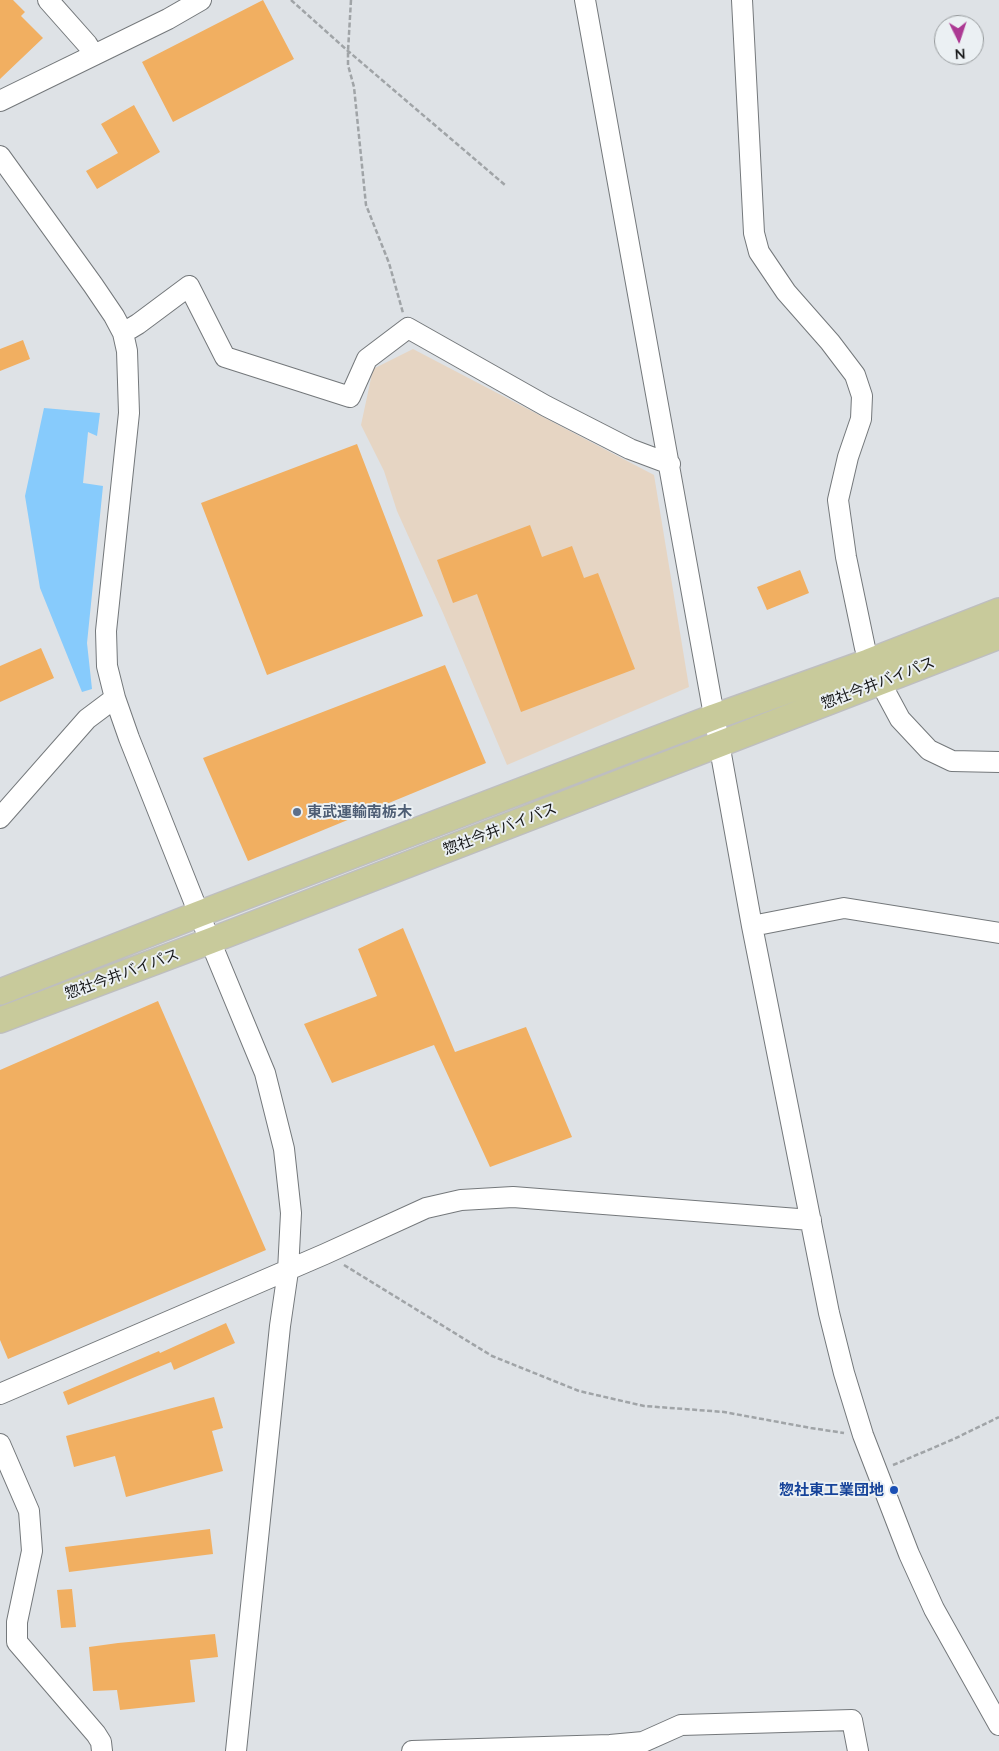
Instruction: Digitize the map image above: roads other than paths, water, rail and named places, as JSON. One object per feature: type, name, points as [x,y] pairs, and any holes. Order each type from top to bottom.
[{"type":"main road","name":"惣社今井バイパス","points":[[0,992],[714,717],[868,662],[999,612]]},
{"type":"main road","name":"惣社今井バイパス","points":[[0,1020],[210,941],[999,636]]},
{"type":"street","points":[[48,0],[87,44],[94,55]]},
{"type":"street","points":[[0,101],[168,19],[201,0]]},
{"type":"street","points":[[585,0],[752,926],[829,1313],[844,1373],[863,1435],[909,1554],[934,1609],[999,1725]]},
{"type":"street","points":[[742,0],[754,233],[760,252],[786,292],[830,342],[855,375],[862,396],[861,419],[848,457],[838,500],[846,557],[865,648]]},
{"type":"street","points":[[0,156],[93,285],[123,333],[128,351],[129,413],[106,631],[107,666],[115,698],[199,914],[265,1073],[284,1150],[290,1212],[288,1271],[280,1326],[236,1751]]},
{"type":"street","points":[[123,333],[189,286],[225,357],[350,397],[367,359],[408,328],[563,415],[630,449],[670,464]]},
{"type":"street","points":[[886,693],[900,719],[929,750],[952,760],[999,762]]},
{"type":"street","points":[[0,818],[87,719],[115,698]]},
{"type":"street","points":[[752,926],[844,908],[999,933]]},
{"type":"street","points":[[0,1394],[288,1271],[426,1208],[461,1200],[513,1198],[811,1220]]},
{"type":"street","points":[[0,1444],[29,1511],[32,1551],[17,1622],[17,1642],[96,1734],[101,1742],[102,1751]]},
{"type":"street","points":[[412,1751],[610,1746],[643,1742],[681,1725],[852,1720],[858,1751]]},
{"type":"water","points":[[44,408],[100,413],[97,436],[88,432],[83,483],[103,486],[87,643],[92,689],[82,692],[40,588],[25,496]]},
{"type":"place","name":"東武運輸南栃木","points":[[297,812]]},
{"type":"place","name":"惣社東工業団地","points":[[894,1490]]}]
